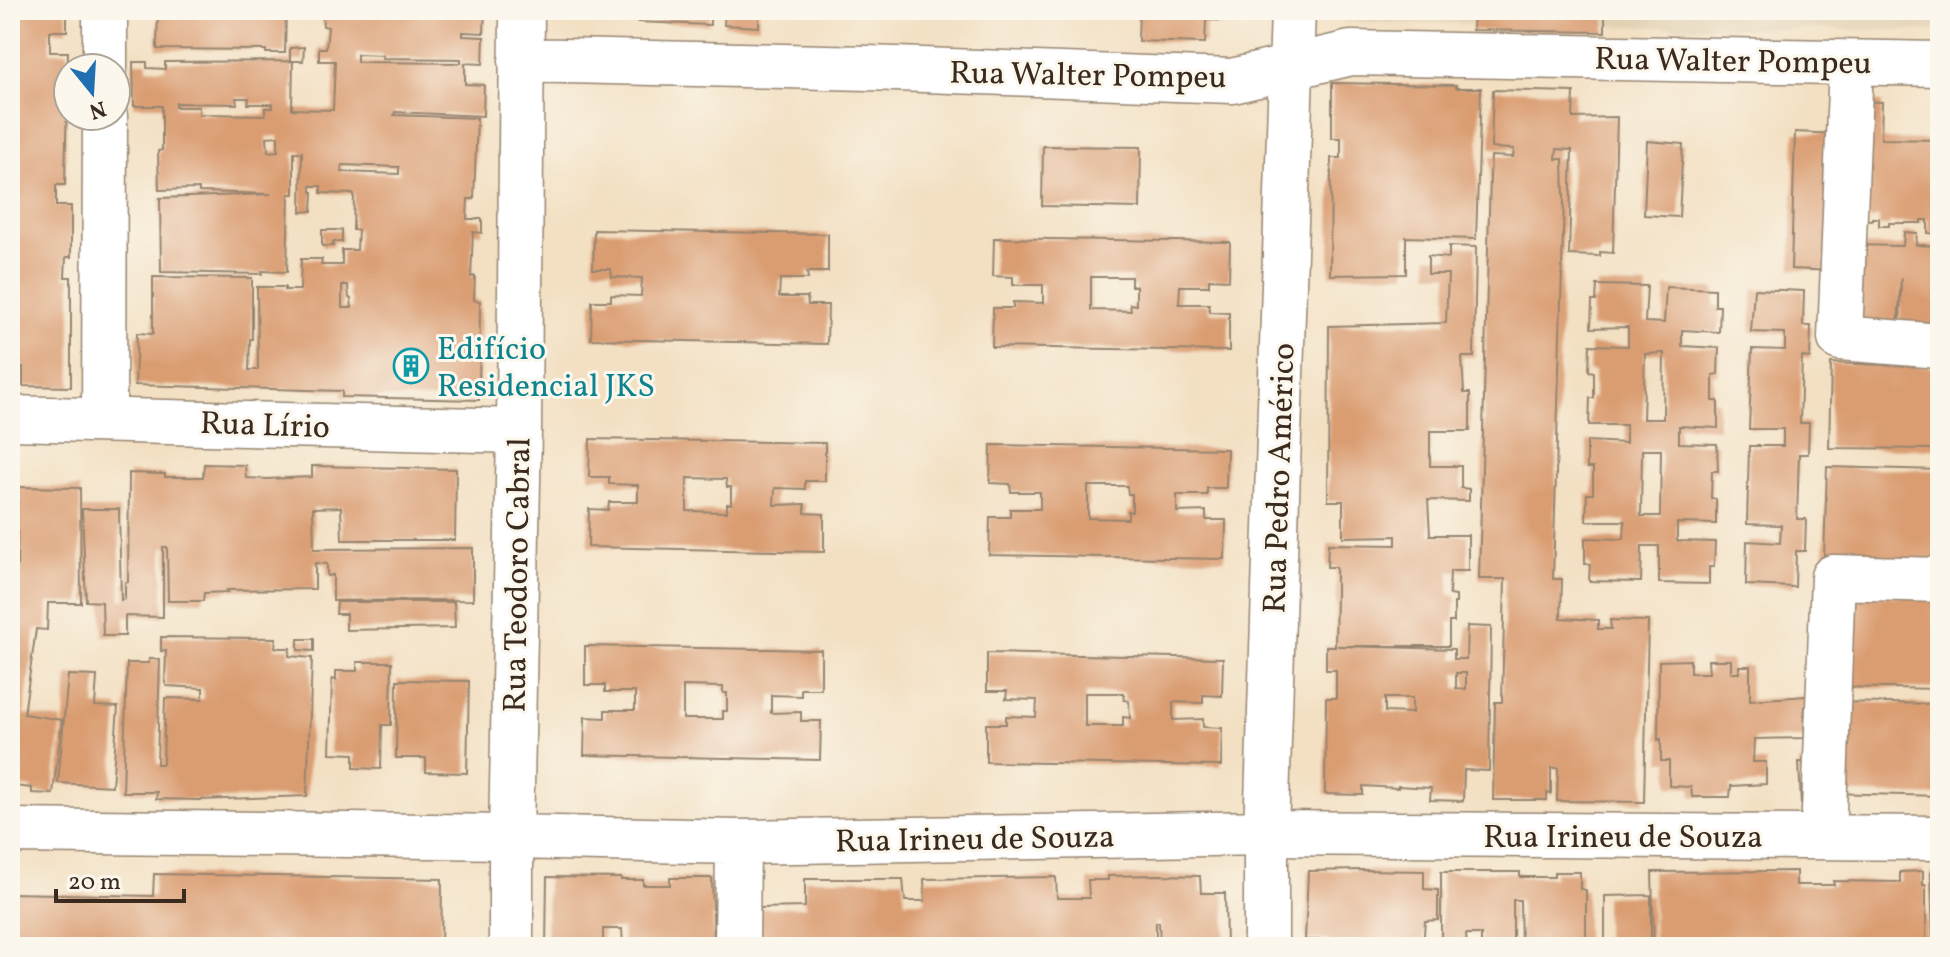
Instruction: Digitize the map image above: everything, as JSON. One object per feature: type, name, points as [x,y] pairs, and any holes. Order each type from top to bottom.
[{"type":"street","points":[[105,10],[105,52]]},
{"type":"street","name":"Rua Teodoro Cabral","points":[[511,947],[522,10]]},
{"type":"street","name":"Rua Pedro Américo","points":[[1266,947],[1266,833],[1293,10]]},
{"type":"street","name":"Rua Walter Pompeu","points":[[521,60],[1232,81],[1351,53],[1940,64]]},
{"type":"street","points":[[1851,63],[1840,338],[1940,346]]},
{"type":"street","points":[[104,420],[105,132]]},
{"type":"street","name":"Rua Lírio","points":[[10,418],[519,431]]},
{"type":"street","points":[[1823,837],[1833,577],[1940,580]]},
{"type":"street","name":"Rua Irineu de Souza","points":[[10,831],[738,842],[1266,833],[1940,838]]},
{"type":"street","points":[[737,947],[738,842]]},
{"type":"shaded area","points":[[1343,10],[1940,10],[1940,31],[1343,22]]},
{"type":"building","points":[[10,10],[67,10],[67,31],[50,31],[50,52],[52,132],[66,132],[65,185],[56,185],[56,206],[71,206],[71,257],[66,257],[65,277],[71,277],[71,387],[23,386],[23,367],[10,367]]},
{"type":"building","points":[[158,10],[286,10],[285,53],[266,53],[266,50],[157,49]]},
{"type":"building","points":[[322,10],[485,10],[484,33],[463,32],[463,36],[484,37],[483,64],[465,63],[465,84],[484,85],[483,116],[395,112],[394,115],[477,118],[474,199],[468,199],[467,219],[482,219],[482,233],[473,232],[471,277],[475,276],[474,300],[480,301],[479,400],[342,397],[342,391],[135,385],[137,333],[153,334],[153,277],[252,278],[249,370],[258,370],[257,287],[300,290],[301,259],[322,259],[321,265],[342,265],[342,250],[357,250],[358,230],[353,230],[354,194],[321,193],[321,186],[311,186],[312,211],[301,212],[302,152],[294,152],[294,194],[289,194],[287,272],[161,272],[160,198],[271,194],[199,192],[199,189],[159,190],[162,106],[134,106],[133,62],[147,62],[147,68],[165,69],[165,62],[292,61],[290,48],[304,47],[303,61],[293,61],[292,109],[333,110],[335,61],[319,61],[319,48],[326,48],[328,27],[323,26]],"holes":[[[357,54],[383,55],[382,58],[461,59],[461,63],[357,62]],[[236,98],[249,98],[248,104],[273,104],[273,108],[265,108],[265,115],[199,114],[199,107],[176,107],[176,103],[237,104]],[[278,136],[278,151],[268,152],[267,137]],[[342,165],[399,167],[399,174],[342,172]],[[342,285],[348,285],[352,308],[342,308]]]},
{"type":"building","points":[[639,10],[710,10],[710,25],[638,22]]},
{"type":"building","points":[[725,10],[759,10],[759,27],[724,25]]},
{"type":"building","points":[[1051,10],[1080,10],[1081,13],[1051,13]]},
{"type":"building","points":[[1125,10],[1240,10],[1240,21],[1206,20],[1205,43],[1138,41],[1139,13],[1125,13]]},
{"type":"building","points":[[1408,10],[1605,10],[1605,32],[1472,30],[1473,14],[1408,14]]},
{"type":"building","points":[[1332,83],[1481,88],[1476,239],[1406,237],[1406,274],[1330,275],[1331,158],[1341,158],[1341,138],[1332,138]]},
{"type":"building","points":[[1493,90],[1574,92],[1573,118],[1617,117],[1613,253],[1600,252],[1600,256],[1569,255],[1572,150],[1557,149],[1556,159],[1563,159],[1564,198],[1553,579],[1562,579],[1561,618],[1598,620],[1598,629],[1611,629],[1610,620],[1648,621],[1644,802],[1557,801],[1558,768],[1551,768],[1551,794],[1547,793],[1547,800],[1493,800],[1495,702],[1502,702],[1505,579],[1479,579],[1490,175],[1491,156],[1513,157],[1514,149],[1491,148]]},
{"type":"building","points":[[1855,101],[1882,102],[1881,139],[1940,140],[1940,225],[1937,234],[1928,233],[1928,220],[1879,226],[1879,218],[1853,219]]},
{"type":"building","points":[[1795,132],[1839,134],[1834,271],[1791,269]]},
{"type":"building","points":[[1647,141],[1683,144],[1679,217],[1644,215]]},
{"type":"building","points":[[1043,146],[1141,147],[1140,208],[1042,206]]},
{"type":"building","points":[[322,230],[342,230],[342,242],[322,246]]},
{"type":"building","points":[[594,230],[828,234],[828,272],[807,272],[808,279],[780,279],[779,297],[807,297],[808,305],[828,305],[827,344],[591,339],[592,301],[611,301],[611,295],[641,296],[642,278],[612,277],[611,269],[593,269]]},
{"type":"building","points":[[1904,232],[1917,233],[1916,245],[1940,246],[1940,328],[1900,327],[1901,278],[1898,326],[1849,324],[1852,245],[1903,246]]},
{"type":"building","points":[[994,238],[1230,242],[1229,280],[1209,279],[1209,286],[1180,286],[1179,304],[1209,304],[1209,312],[1229,313],[1229,351],[992,347],[993,308],[1013,308],[1013,302],[1043,303],[1043,285],[1013,285],[1013,277],[993,276]],"holes":[[[1091,277],[1131,277],[1131,286],[1136,286],[1136,305],[1130,304],[1131,311],[1091,310]]]},
{"type":"building","points":[[1449,246],[1476,247],[1474,357],[1462,357],[1464,393],[1470,393],[1470,431],[1430,431],[1430,466],[1461,466],[1461,488],[1469,489],[1469,501],[1428,500],[1430,535],[1468,535],[1468,571],[1450,571],[1449,595],[1456,596],[1456,603],[1454,622],[1449,622],[1449,646],[1337,646],[1454,649],[1454,659],[1466,659],[1467,626],[1491,627],[1489,771],[1464,770],[1463,801],[1430,800],[1431,788],[1398,786],[1363,786],[1363,795],[1325,794],[1326,698],[1336,698],[1336,670],[1326,670],[1326,646],[1335,646],[1336,593],[1336,567],[1327,567],[1328,544],[1396,545],[1396,536],[1343,537],[1343,501],[1328,501],[1329,326],[1446,323],[1448,274],[1428,274],[1428,256],[1449,258]],"holes":[[[1456,673],[1466,673],[1466,689],[1456,688]],[[1385,698],[1412,698],[1412,713],[1385,712]]]},
{"type":"building","points":[[1597,285],[1647,286],[1645,322],[1664,323],[1666,287],[1715,289],[1715,306],[1720,306],[1719,332],[1682,330],[1682,346],[1719,348],[1718,374],[1713,375],[1713,401],[1718,401],[1718,428],[1679,426],[1679,443],[1717,444],[1718,471],[1712,471],[1711,498],[1716,499],[1716,524],[1677,523],[1677,541],[1715,542],[1714,567],[1709,567],[1709,584],[1659,583],[1659,546],[1642,546],[1641,582],[1589,581],[1590,564],[1585,564],[1585,538],[1624,539],[1625,521],[1586,521],[1587,494],[1593,494],[1593,468],[1587,468],[1587,441],[1626,443],[1626,425],[1589,425],[1590,398],[1594,398],[1594,372],[1589,371],[1590,345],[1628,346],[1628,327],[1591,328],[1592,301],[1596,301]],"holes":[[[1664,353],[1663,419],[1643,419],[1645,354]],[[1642,450],[1661,450],[1660,516],[1641,516]]]},
{"type":"building","points":[[1754,289],[1804,291],[1803,326],[1811,326],[1810,358],[1802,357],[1800,423],[1809,423],[1808,454],[1799,454],[1797,519],[1806,519],[1805,551],[1796,551],[1795,587],[1746,585],[1747,541],[1780,543],[1781,525],[1747,524],[1749,446],[1783,446],[1783,429],[1749,429],[1752,349],[1785,350],[1785,333],[1751,332]]},
{"type":"building","points":[[1831,363],[1940,367],[1940,449],[1829,448]]},
{"type":"building","points":[[590,439],[825,443],[825,481],[805,481],[805,489],[775,488],[774,505],[805,504],[805,513],[824,514],[824,552],[588,547],[589,509],[608,510],[609,502],[638,502],[638,485],[609,484],[609,477],[589,477]],"holes":[[[687,478],[726,479],[727,487],[731,487],[731,504],[727,504],[727,512],[687,511]]]},
{"type":"building","points":[[991,445],[1227,449],[1226,488],[1207,488],[1207,495],[1177,495],[1177,512],[1206,511],[1206,520],[1226,520],[1225,559],[989,555],[990,517],[1010,517],[1010,509],[1040,509],[1040,492],[1011,492],[1010,484],[990,483]],"holes":[[[1088,486],[1127,486],[1128,494],[1132,494],[1132,512],[1128,511],[1128,519],[1088,518]]]},
{"type":"building","points":[[204,464],[245,465],[246,478],[267,479],[312,477],[312,466],[456,469],[455,540],[342,540],[341,507],[313,508],[314,549],[473,548],[473,600],[333,601],[333,575],[327,576],[327,564],[315,563],[315,589],[227,590],[204,593],[203,601],[168,601],[167,547],[163,547],[163,617],[125,616],[125,636],[103,636],[102,602],[86,601],[82,509],[119,509],[121,600],[125,599],[125,583],[128,582],[129,473],[203,477]]},
{"type":"building","points":[[1827,467],[1940,470],[1940,562],[1824,558]]},
{"type":"building","points":[[18,487],[80,488],[81,603],[48,603],[47,630],[36,629],[24,714],[62,720],[53,794],[32,793],[32,788],[14,786],[13,793],[10,793],[10,567],[17,568]]},
{"type":"building","points":[[1841,595],[1940,597],[1940,689],[1836,687]]},
{"type":"building","points":[[337,602],[454,602],[455,628],[346,630],[346,614],[336,614]]},
{"type":"building","points":[[161,637],[276,638],[275,648],[290,648],[289,656],[312,658],[307,796],[199,800],[156,799],[157,792],[123,792],[127,663],[149,663],[149,659],[160,659],[157,764],[163,764],[165,698],[203,699],[203,688],[167,686],[166,650],[161,651]]},
{"type":"building","points":[[298,639],[314,639],[314,651],[298,650]]},
{"type":"building","points":[[585,646],[821,650],[821,689],[801,689],[801,696],[771,695],[771,713],[801,712],[801,721],[821,721],[820,760],[584,755],[585,717],[605,718],[605,710],[635,710],[635,692],[605,692],[605,685],[585,685]],"holes":[[[683,686],[723,687],[723,693],[727,693],[727,711],[723,711],[723,719],[683,719]]]},
{"type":"building","points":[[987,653],[1223,658],[1222,696],[1203,695],[1203,703],[1173,702],[1173,720],[1203,719],[1203,727],[1222,728],[1221,766],[986,762],[986,724],[1006,724],[1006,716],[1036,717],[1037,700],[1006,699],[1007,691],[987,691]],"holes":[[[1085,693],[1124,693],[1124,700],[1129,701],[1130,718],[1123,717],[1123,726],[1085,726]]]},
{"type":"building","points":[[1690,660],[1690,673],[1709,673],[1708,660],[1731,660],[1731,673],[1739,673],[1739,666],[1750,666],[1750,700],[1820,695],[1820,706],[1804,707],[1805,738],[1754,739],[1753,762],[1766,762],[1766,784],[1731,786],[1730,797],[1692,797],[1691,787],[1669,786],[1669,761],[1661,761],[1661,739],[1658,740],[1659,661]]},
{"type":"building","points":[[357,662],[392,662],[391,725],[382,725],[381,769],[354,768],[354,754],[330,753],[332,679],[336,680],[336,671],[357,671]]},
{"type":"building","points":[[68,675],[97,676],[95,706],[118,707],[112,786],[58,783]]},
{"type":"building","points":[[397,680],[469,681],[467,773],[426,772],[426,758],[396,758]]},
{"type":"building","points":[[1835,702],[1940,704],[1940,796],[1830,793]]},
{"type":"building","points":[[1799,762],[1818,763],[1817,804],[1801,804]]},
{"type":"building","points":[[1308,871],[1424,871],[1424,889],[1438,890],[1438,920],[1425,921],[1423,947],[1329,947],[1329,940],[1305,940]]},
{"type":"building","points":[[1796,871],[1796,885],[1834,885],[1833,881],[1900,882],[1900,872],[1923,871],[1923,885],[1926,885],[1926,947],[1654,947],[1652,872]]},
{"type":"building","points":[[1441,872],[1520,872],[1520,877],[1554,877],[1554,872],[1580,872],[1580,889],[1586,890],[1586,947],[1521,947],[1520,900],[1513,900],[1513,947],[1481,947],[1481,934],[1466,934],[1467,947],[1441,947]]},
{"type":"building","points":[[1931,872],[1940,872],[1940,947],[1933,947]]},
{"type":"building","points":[[154,874],[442,879],[441,947],[10,947],[10,893],[153,896]]},
{"type":"building","points":[[1108,876],[1200,876],[1201,893],[1225,893],[1226,947],[1160,947],[1159,922],[1156,922],[1156,947],[759,947],[758,908],[805,907],[805,879],[903,879],[905,901],[925,901],[924,879],[1056,877],[1057,898],[1089,898],[1088,880],[1108,880]]},
{"type":"building","points":[[547,877],[621,878],[643,880],[643,885],[670,885],[670,878],[710,878],[714,947],[623,947],[622,929],[603,929],[603,947],[546,947]]},
{"type":"building","points":[[1651,895],[1651,947],[1605,947],[1605,896]]},
{"type":"place","name":"Edifício Residencial JKS","points":[[411,366]]}]
